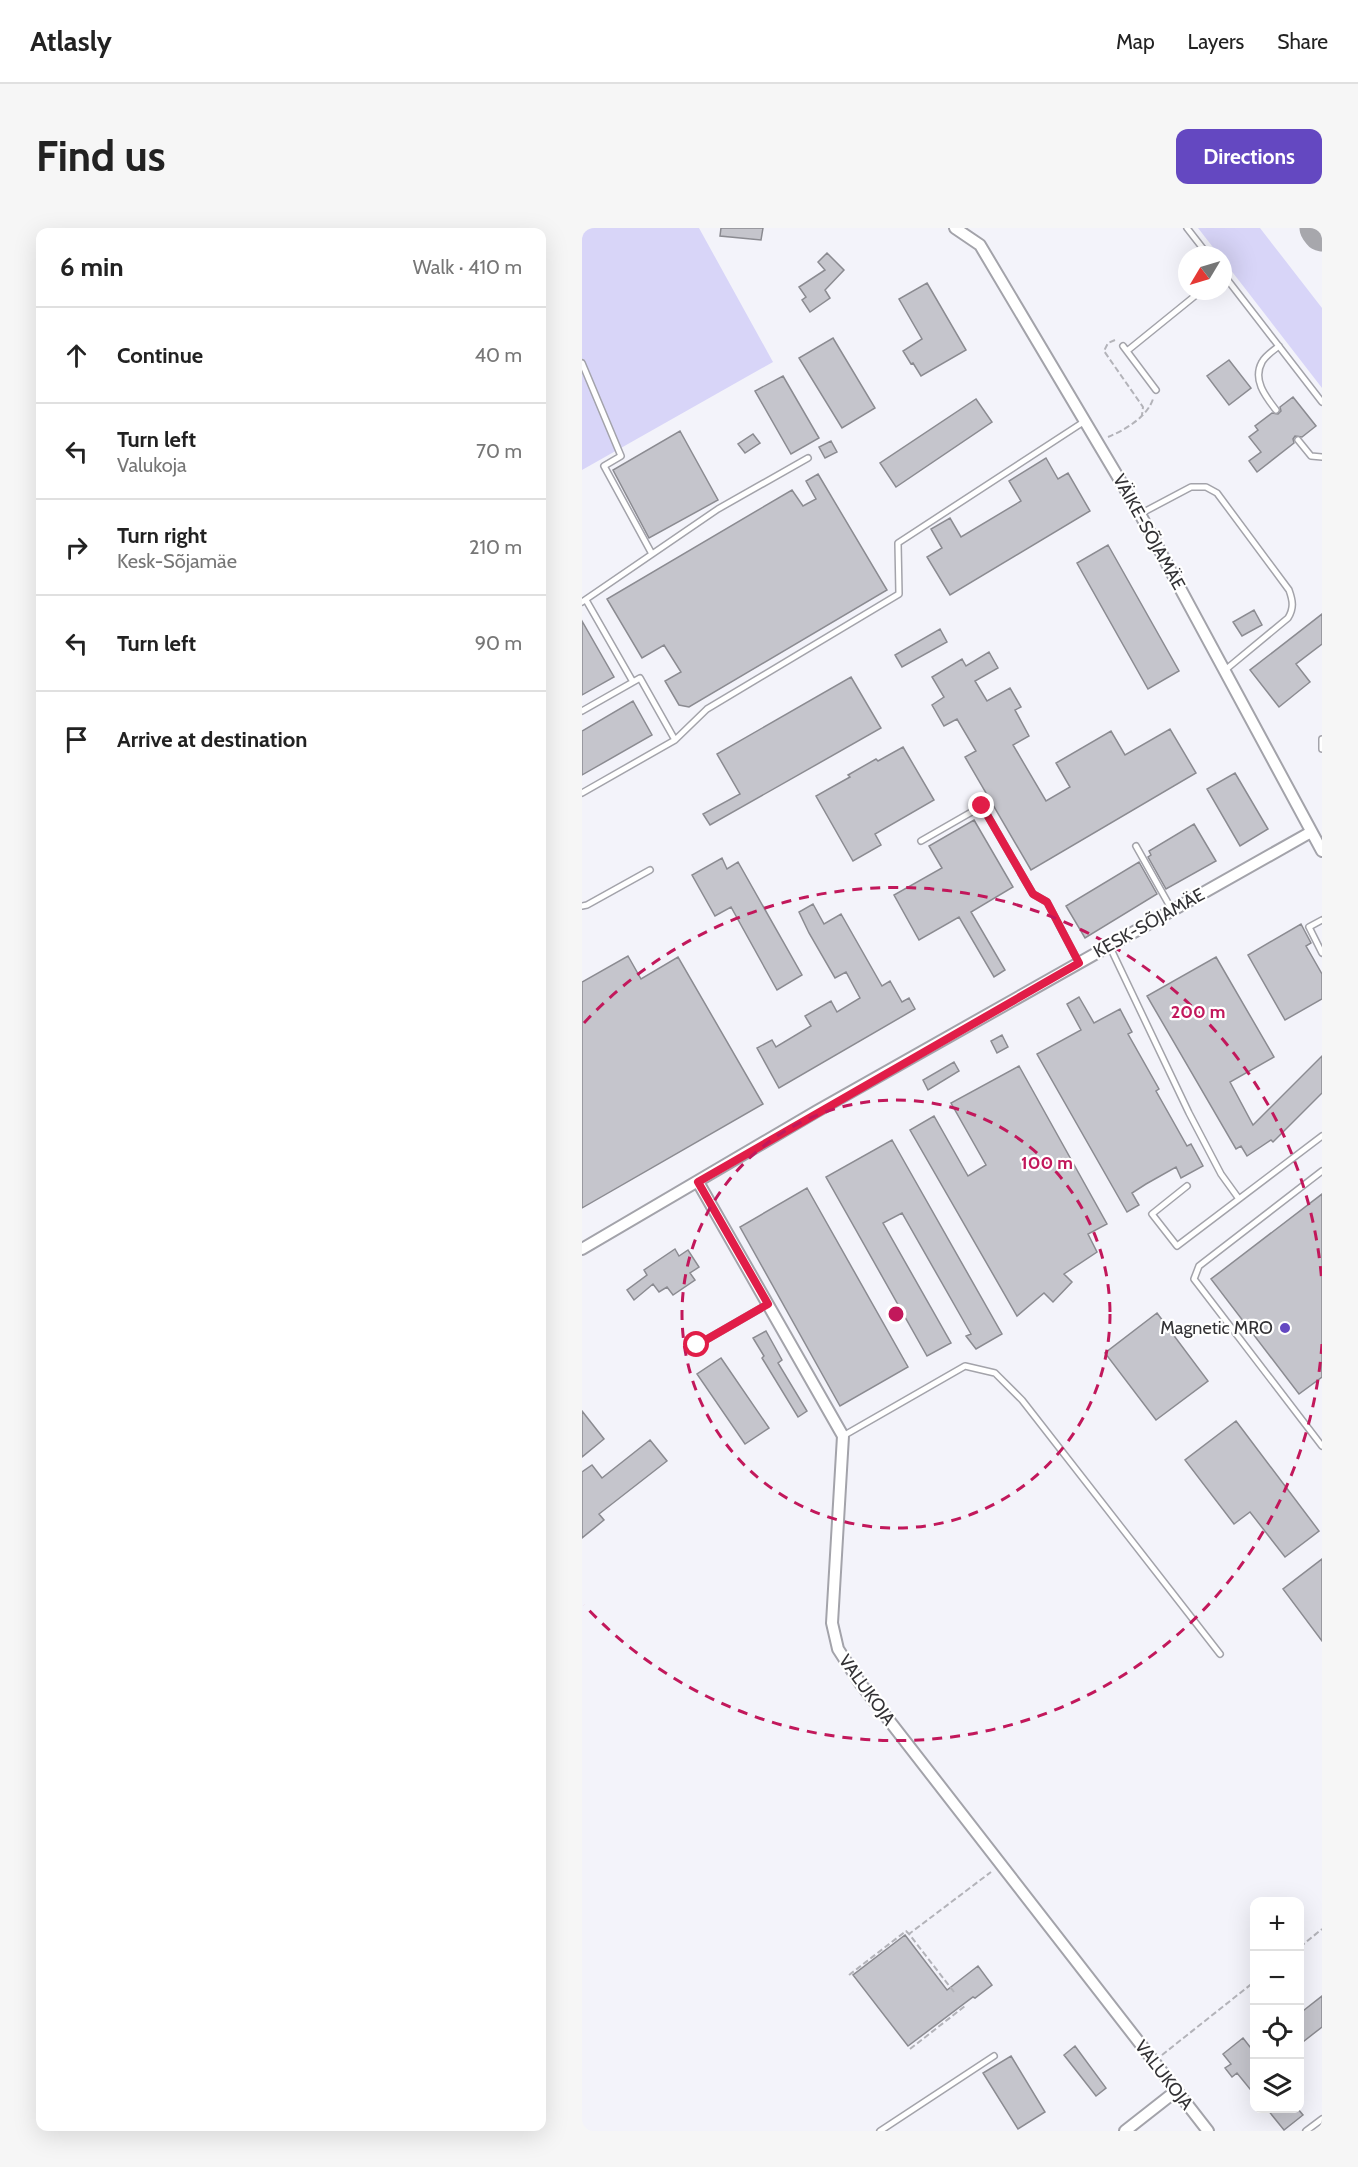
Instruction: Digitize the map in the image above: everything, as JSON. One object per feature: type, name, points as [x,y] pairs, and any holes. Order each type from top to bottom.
[{"type":"street","name":"VÄIKE-SÕJAMÄE","points":[[955,228],[980,245],[1098,442],[1140,514],[1322,851]]},
{"type":"street","name":"KESK-SÕJAMÄE","points":[[582,1249],[1109,945],[1311,832]]},
{"type":"street","points":[[698,1182],[843,1436]]},
{"type":"street","name":"VALUKOJA","points":[[843,1436],[832,1623],[838,1649],[860,1683],[1208,2131]]},
{"type":"street","points":[[1125,2131],[1176,2091]]},
{"type":"lane","points":[[1187,228],[1201,246]]},
{"type":"lane","points":[[1232,286],[1322,402]]},
{"type":"lane","points":[[1156,390],[1125,348],[1189,300]]},
{"type":"lane","points":[[1276,410],[1262,392],[1259,372],[1262,361],[1279,346]]},
{"type":"lane","points":[[582,363],[621,456],[604,466],[652,554]]},
{"type":"lane","points":[[582,793],[675,740],[707,709],[898,594],[898,543],[1085,421]]},
{"type":"lane","points":[[1298,440],[1311,456],[1322,457]]},
{"type":"lane","points":[[633,682],[584,601],[718,509],[808,458]]},
{"type":"lane","points":[[1140,514],[1191,488],[1206,487],[1217,493],[1289,590],[1293,601],[1292,611],[1288,618],[1224,671]]},
{"type":"lane","points":[[582,711],[640,678],[675,740]]},
{"type":"lane","points":[[1322,739],[1322,749]]},
{"type":"lane","points":[[921,841],[982,806],[1033,894],[1047,902],[1079,963]]},
{"type":"lane","points":[[1136,846],[1172,910]]},
{"type":"lane","points":[[582,906],[651,870]]},
{"type":"lane","points":[[1322,920],[1309,927],[1322,953]]},
{"type":"lane","points":[[1109,945],[1189,1113],[1223,1177],[1239,1199]]},
{"type":"lane","points":[[1187,1186],[1152,1214],[1177,1246],[1322,1136]]},
{"type":"lane","points":[[1322,1171],[1199,1266],[1194,1279],[1322,1446]]},
{"type":"lane","points":[[697,1345],[768,1304]]},
{"type":"lane","points":[[843,1436],[965,1366],[995,1373],[1022,1400],[1220,1654]]},
{"type":"lane","points":[[880,2131],[892,2128],[994,2056]]},
{"type":"lane","points":[[1306,2131],[1322,2119]]},
{"type":"path","points":[[1125,348],[1115,340],[1108,344],[1104,351],[1143,407],[1142,415]]},
{"type":"path","points":[[1098,442],[1120,432],[1142,415],[1151,404],[1156,390]]},
{"type":"path","points":[[909,1934],[994,1870]]},
{"type":"path","points":[[1304,1943],[1322,1929]]},
{"type":"path","points":[[849,1975],[906,1931],[954,1992]]},
{"type":"path","points":[[1161,2055],[1250,1985]]},
{"type":"path","points":[[910,2049],[965,2006]]},
{"type":"shaded area","points":[[582,228],[699,228],[773,362],[582,470]]},
{"type":"shaded area","points":[[1198,228],[1260,228],[1322,308],[1322,388],[1232,272],[1232,246],[1212,246]]},
{"type":"building","points":[[721,228],[763,228],[761,240],[720,236]]},
{"type":"building","points":[[827,253],[844,270],[825,290],[830,298],[810,312],[802,300],[806,297],[799,287],[825,270],[818,262]]},
{"type":"building","points":[[927,283],[966,350],[921,376],[903,351],[922,339],[899,299]]},
{"type":"building","points":[[833,338],[875,408],[842,428],[799,358]]},
{"type":"building","points":[[1229,360],[1251,388],[1229,405],[1207,376]]},
{"type":"building","points":[[783,376],[819,438],[791,454],[755,391]]},
{"type":"building","points":[[1293,397],[1316,426],[1302,437],[1295,436],[1294,443],[1257,472],[1249,461],[1261,452],[1249,437],[1258,430],[1255,426],[1272,413],[1278,414],[1281,411],[1280,407]]},
{"type":"building","points":[[976,399],[992,422],[896,487],[880,463]]},
{"type":"building","points":[[680,431],[718,500],[649,538],[613,470]]},
{"type":"building","points":[[753,434],[760,443],[745,453],[738,444]]},
{"type":"building","points":[[831,441],[837,452],[825,458],[819,447]]},
{"type":"building","points":[[1046,458],[1058,479],[1068,473],[1090,511],[950,595],[927,557],[942,548],[931,529],[950,518],[961,537],[1021,501],[1009,481]]},
{"type":"building","points":[[818,474],[887,590],[689,707],[679,705],[665,681],[681,672],[664,645],[642,658],[607,599],[792,490],[803,506],[816,499],[806,481]]},
{"type":"building","points":[[1108,545],[1179,671],[1148,689],[1077,563]]},
{"type":"building","points":[[1254,610],[1262,625],[1242,636],[1233,622]]},
{"type":"building","points":[[1322,614],[1322,644],[1296,664],[1310,682],[1279,707],[1250,670]]},
{"type":"building","points":[[582,621],[614,677],[582,695]]},
{"type":"building","points":[[940,629],[947,642],[902,667],[895,655]]},
{"type":"building","points":[[989,652],[998,668],[975,681],[987,701],[1010,688],[1021,707],[1015,710],[1029,736],[1013,745],[1046,801],[1070,787],[1056,763],[1111,731],[1125,755],[1170,729],[1196,773],[1031,870],[965,757],[976,751],[957,719],[944,726],[932,705],[944,697],[932,677],[962,659],[966,666]]},
{"type":"building","points":[[851,677],[881,728],[710,825],[703,814],[740,794],[717,754]]},
{"type":"building","points":[[633,701],[652,735],[582,775],[582,731]]},
{"type":"building","points":[[903,747],[934,800],[875,834],[881,845],[853,861],[816,796],[876,759],[878,761]]},
{"type":"building","points":[[1235,773],[1268,829],[1240,846],[1207,789]]},
{"type":"building","points":[[974,820],[1013,887],[971,912],[1005,970],[994,977],[959,917],[919,940],[894,895],[942,868],[929,846]]},
{"type":"building","points":[[1194,824],[1216,861],[1166,889],[1148,857],[1151,855],[1149,851]]},
{"type":"building","points":[[722,858],[727,869],[738,862],[802,975],[777,990],[731,907],[715,916],[692,875]]},
{"type":"building","points":[[1139,862],[1157,894],[1085,938],[1066,906]]},
{"type":"building","points":[[813,904],[824,924],[841,914],[882,986],[890,981],[902,1002],[909,998],[915,1009],[779,1088],[757,1048],[772,1040],[776,1047],[811,1026],[805,1016],[831,1001],[837,1012],[860,998],[846,972],[835,978],[809,933],[799,912]]},
{"type":"building","points":[[1301,924],[1311,943],[1306,946],[1322,974],[1322,999],[1285,1020],[1248,955]]},
{"type":"building","points":[[628,956],[641,979],[678,957],[763,1104],[582,1208],[582,982]]},
{"type":"building","points":[[1216,957],[1274,1057],[1230,1082],[1253,1125],[1322,1056],[1322,1093],[1273,1142],[1271,1140],[1247,1156],[1241,1146],[1236,1149],[1147,996]]},
{"type":"building","points":[[1079,997],[1094,1023],[1120,1009],[1132,1032],[1128,1034],[1159,1089],[1156,1091],[1187,1146],[1191,1144],[1203,1166],[1181,1178],[1176,1167],[1146,1184],[1132,1193],[1139,1205],[1127,1212],[1037,1054],[1081,1030],[1067,1004]]},
{"type":"building","points":[[1002,1035],[1008,1047],[997,1053],[991,1041]]},
{"type":"building","points":[[954,1062],[959,1071],[928,1090],[923,1080]]},
{"type":"building","points":[[1019,1066],[1107,1224],[1088,1234],[1097,1252],[1064,1274],[1072,1282],[1053,1302],[1044,1293],[1017,1316],[910,1130],[934,1116],[968,1176],[986,1165],[951,1103]]},
{"type":"building","points":[[892,1140],[1002,1334],[976,1349],[966,1336],[971,1334],[902,1213],[883,1223],[951,1343],[927,1356],[826,1177]]},
{"type":"building","points":[[807,1188],[908,1367],[840,1406],[740,1227]]},
{"type":"building","name":"Magnetic MRO","points":[[1322,1194],[1322,1377],[1299,1394],[1211,1279]]},
{"type":"building","points":[[675,1249],[679,1256],[688,1250],[699,1267],[690,1273],[695,1280],[673,1295],[667,1287],[659,1292],[653,1284],[634,1300],[627,1290],[647,1275],[644,1270]]},
{"type":"building","points":[[1157,1313],[1208,1381],[1156,1420],[1105,1353]]},
{"type":"building","points":[[766,1331],[782,1360],[778,1363],[807,1411],[798,1417],[762,1358],[764,1356],[753,1338]]},
{"type":"building","points":[[721,1358],[769,1428],[745,1444],[697,1374]]},
{"type":"building","points":[[582,1411],[604,1439],[582,1457]]},
{"type":"building","points":[[1236,1421],[1319,1531],[1285,1557],[1250,1512],[1234,1524],[1185,1460]]},
{"type":"building","points":[[650,1440],[667,1461],[599,1514],[604,1520],[582,1538],[582,1472],[592,1465],[602,1478]]},
{"type":"building","points":[[1322,1559],[1322,1641],[1283,1589]]},
{"type":"building","points":[[905,1935],[947,1990],[978,1966],[992,1985],[908,2046],[853,1975]]},
{"type":"building","points":[[1322,1996],[1322,2027],[1304,2041],[1304,2010]]},
{"type":"building","points":[[1243,2038],[1250,2047],[1250,2089],[1237,2073],[1232,2077],[1225,2068],[1231,2064],[1223,2054]]},
{"type":"building","points":[[1075,2046],[1106,2088],[1096,2096],[1064,2055]]},
{"type":"building","points":[[1011,2056],[1045,2112],[1018,2129],[983,2073]]},
{"type":"building","points":[[1270,2113],[1301,2113],[1303,2115],[1284,2130]]},
{"type":"taxiway","points":[[1319,228],[1322,232]]},
{"type":"place","name":"Magnetic MRO","points":[[1285,1328]]},
{"type":"route","points":[[697,1345],[768,1304],[698,1182],[817,1111],[1079,963],[1047,902],[1033,894],[982,806]]}]
